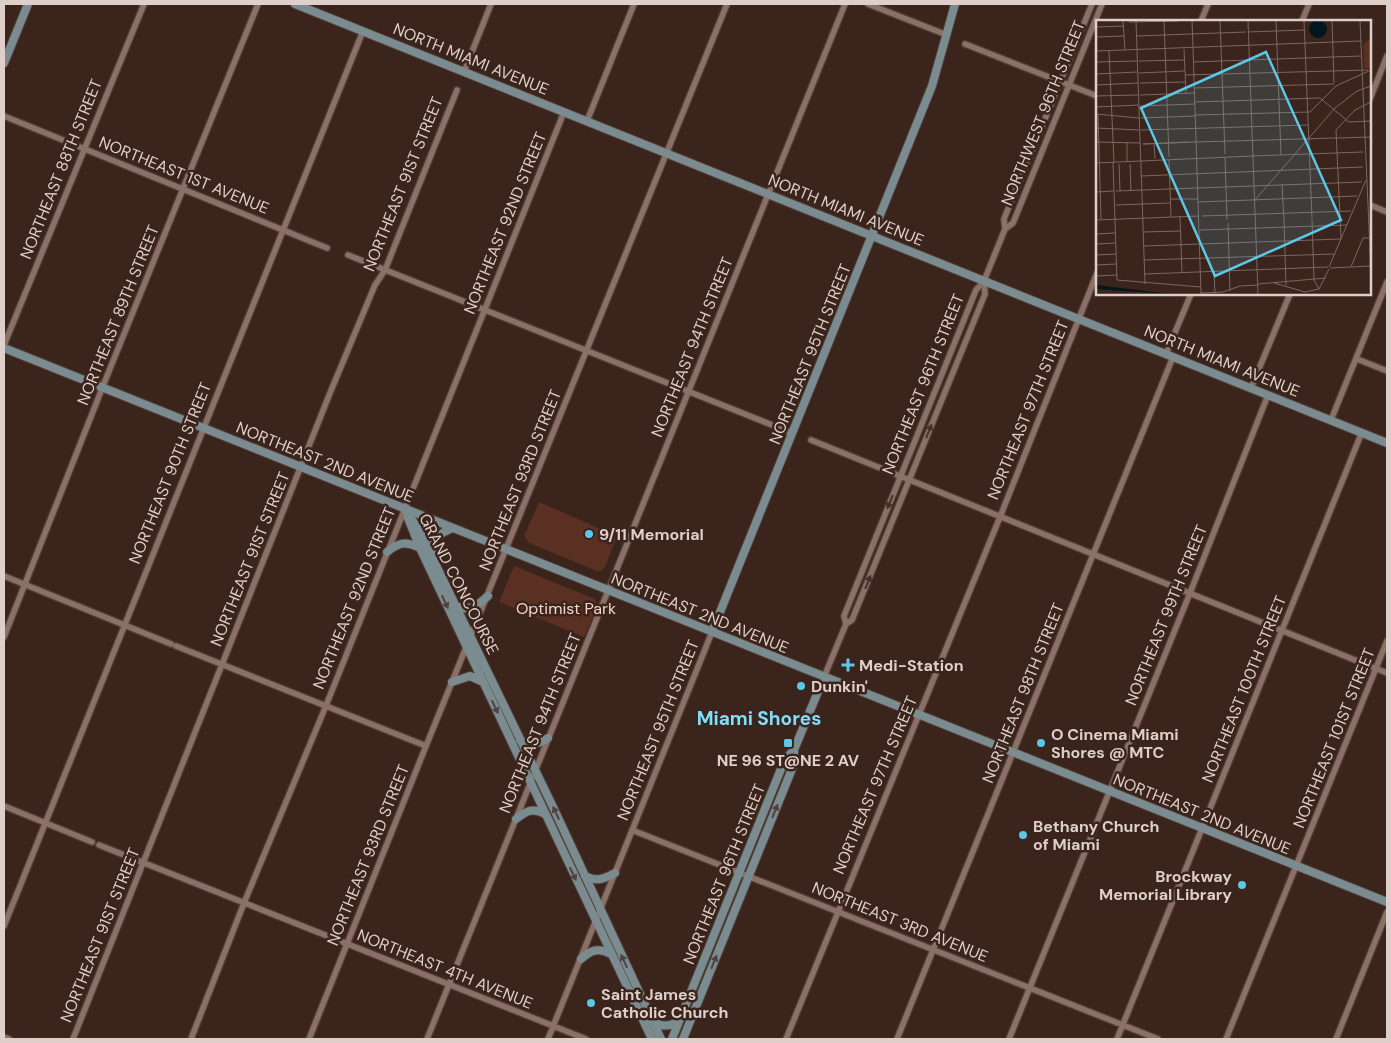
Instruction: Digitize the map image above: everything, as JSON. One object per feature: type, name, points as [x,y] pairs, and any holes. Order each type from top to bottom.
[{"type":"main road","points":[[4,63],[27,4]]},
{"type":"main road","name":"NORTH MIAMI AVENUE","points":[[295,4],[1387,443]]},
{"type":"main road","name":"NORTHEAST 95TH STREET","points":[[712,632],[932,86],[955,4]]},
{"type":"main road","name":"NORTHEAST 2ND AVENUE","points":[[4,347],[301,468],[1387,902]]},
{"type":"main road","name":"GRAND CONCOURSE","points":[[404,509],[420,548],[649,1037]]},
{"type":"main road","name":"GRAND CONCOURSE","points":[[404,509],[417,526],[456,606],[661,1039]]},
{"type":"main road","points":[[432,557],[432,544],[436,537],[453,528]]},
{"type":"main road","points":[[387,552],[400,543],[411,543],[420,548]]},
{"type":"main road","points":[[456,606],[472,609],[488,596]]},
{"type":"main road","points":[[452,682],[470,676],[483,682]]},
{"type":"main road","name":"NORTHEAST 96TH STREET","points":[[683,1039],[794,764],[794,750],[824,677]]},
{"type":"main road","points":[[519,740],[533,745],[548,738]]},
{"type":"main road","name":"NORTHEAST 96TH STREET","points":[[672,1039],[785,759],[794,750]]},
{"type":"main road","points":[[516,819],[529,810],[545,814]]},
{"type":"main road","points":[[585,876],[594,880],[600,880],[615,873]]},
{"type":"main road","points":[[581,959],[593,950],[604,950],[611,954]]},
{"type":"main road","points":[[652,1020],[666,1026],[679,1021]]},
{"type":"street","name":"NORTHEAST 88TH STREET","points":[[4,347],[144,4]]},
{"type":"street","name":"NORTHEAST 89TH STREET","points":[[4,638],[102,388],[258,4]]},
{"type":"street","points":[[464,72],[491,4]]},
{"type":"street","points":[[587,121],[634,4]]},
{"type":"street","name":"NORTHEAST 93RD STREET","points":[[309,1039],[727,4]]},
{"type":"street","name":"NORTHEAST 94TH STREET","points":[[427,1039],[845,4]]},
{"type":"street","points":[[868,4],[947,35]]},
{"type":"street","name":"NORTHWEST 96TH STREET","points":[[984,281],[1005,229],[1004,219],[1092,4]]},
{"type":"street","name":"NORTHWEST 96TH STREET","points":[[1005,229],[1013,223],[1102,4]]},
{"type":"street","points":[[1201,20],[1208,4]]},
{"type":"street","points":[[1302,20],[1309,4]]},
{"type":"street","name":"NORTHEAST 90TH STREET","points":[[4,926],[363,31]]},
{"type":"street","points":[[965,44],[1096,96]]},
{"type":"street","points":[[1371,96],[1387,56]]},
{"type":"street","name":"NORTHEAST 91ST STREET","points":[[73,1039],[301,468],[376,285],[385,270],[457,90]]},
{"type":"street","name":"NORTHEAST 92ND STREET","points":[[191,1039],[244,903],[564,112]]},
{"type":"street","name":"NORTHEAST 1ST AVENUE","points":[[4,116],[327,248]]},
{"type":"street","points":[[1371,205],[1387,212]]},
{"type":"street","points":[[348,255],[792,433]]},
{"type":"street","name":"NORTHEAST 97TH STREET","points":[[786,1039],[1000,517],[1096,276]]},
{"type":"street","name":"NORTHEAST 96TH STREET","points":[[846,624],[844,616],[900,476],[976,290],[984,281]]},
{"type":"street","name":"NORTHEAST 96TH STREET","points":[[824,677],[846,624],[852,620],[985,294],[984,281]]},
{"type":"street","points":[[1331,420],[1387,282]]},
{"type":"street","name":"NORTHEAST 98TH STREET","points":[[897,1039],[1094,554],[1170,355],[1191,295]]},
{"type":"street","points":[[1251,388],[1290,295]]},
{"type":"street","points":[[1357,359],[1387,371]]},
{"type":"street","name":"NORTHEAST 99TH STREET","points":[[1009,1039],[1268,395]]},
{"type":"street","name":"NORTHEAST 100TH STREET","points":[[1117,1039],[1362,432]]},
{"type":"street","points":[[811,440],[1387,673]]},
{"type":"street","points":[[4,576],[426,746]]},
{"type":"street","name":"NORTHEAST 95TH STREET","points":[[548,1039],[712,632]]},
{"type":"street","name":"NORTHEAST 101ST STREET","points":[[1226,1039],[1387,641]]},
{"type":"street","points":[[4,806],[92,842]]},
{"type":"street","name":"NORTHEAST 3RD AVENUE","points":[[632,830],[1158,1039]]},
{"type":"street","name":"NORTHEAST 4TH AVENUE","points":[[99,845],[586,1039]]},
{"type":"street","points":[[1336,1039],[1387,912]]},
{"type":"street","points":[[4,1037],[9,1039]]},
{"type":"green space","points":[[539,502],[617,536],[605,567],[601,571],[529,543],[524,536]]},
{"type":"green space","name":"Optimist Park","points":[[514,566],[595,599],[597,607],[584,637],[499,602]]},
{"type":"place","name":"9/11 Memorial","points":[[589,534]]},
{"type":"place","name":"Medi-Station","points":[[848,665]]},
{"type":"place","name":"Dunkin'","points":[[801,686]]},
{"type":"place","name":"NE 96 ST@NE 2 AV","points":[[788,743]]},
{"type":"place","name":"O Cinema Miami Shores @ MTC","points":[[1041,743]]},
{"type":"place","name":"Bethany Church of Miami","points":[[1023,835]]},
{"type":"place","name":"Brockway Memorial Library","points":[[1242,885]]},
{"type":"place","name":"Saint James Catholic Church","points":[[591,1003]]},
{"type":"district","name":"Miami Shores","points":[[759,718]]}]
